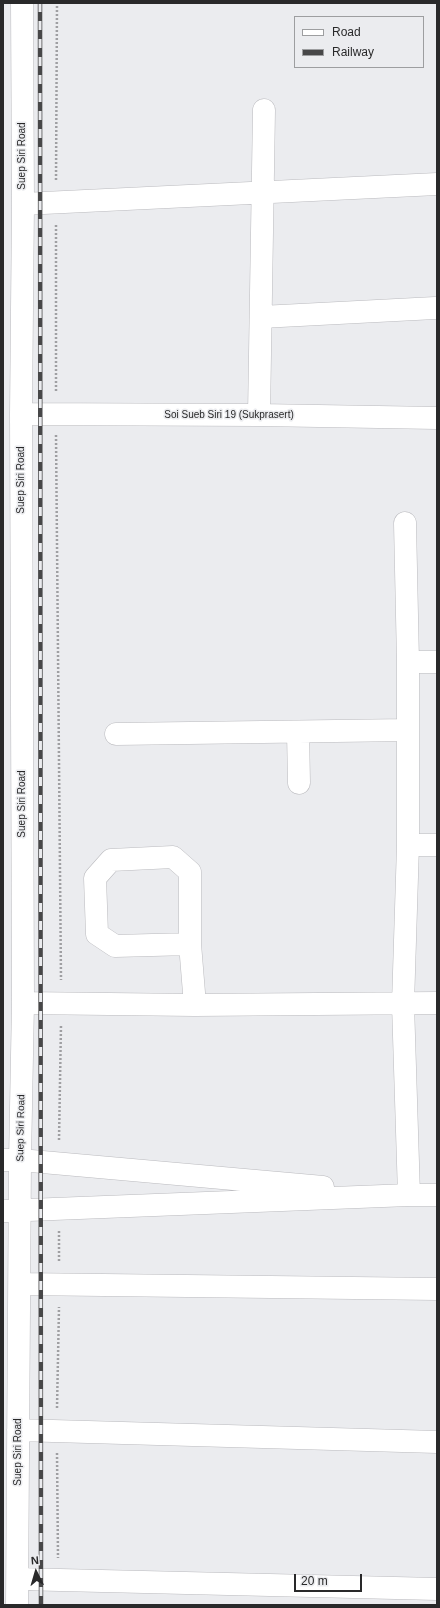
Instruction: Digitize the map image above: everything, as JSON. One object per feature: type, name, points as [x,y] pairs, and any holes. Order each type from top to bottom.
[{"type":"street","name":"Suep Siri Road","points":[[18,1605],[20,1284],[11,1211],[12,1160],[23,1003],[21,414],[22,3]]},
{"type":"street","points":[[259,415],[264,110]]},
{"type":"street","points":[[22,204],[263,191],[437,184]]},
{"type":"street","points":[[261,317],[435,308]]},
{"type":"street","name":"Soi Sueb Siri 19 (Sukprasert)","points":[[21,414],[259,415],[437,418]]},
{"type":"street","points":[[405,523],[408,662],[408,845],[403,1004],[409,1195]]},
{"type":"street","points":[[408,662],[437,662]]},
{"type":"street","points":[[116,734],[408,730]]},
{"type":"street","points":[[298,732],[299,783]]},
{"type":"street","points":[[408,845],[437,845]]},
{"type":"street","points":[[190,944],[115,946],[97,934],[95,878],[111,860],[173,857],[190,872],[190,944],[195,1005]]},
{"type":"street","points":[[23,1003],[195,1005],[437,1003]]},
{"type":"street","points":[[12,1160],[409,1195]]},
{"type":"street","points":[[11,1211],[437,1195]]},
{"type":"street","points":[[20,1284],[437,1289]]},
{"type":"street","points":[[18,1430],[437,1442]]},
{"type":"street","points":[[18,1579],[437,1589]]},
{"type":"path","points":[[57,3],[56,414],[61,1004],[59,1163]]},
{"type":"path","points":[[58,1580],[57,1431],[59,1210]]},
{"type":"railway","points":[[40,3],[41,1605]]}]
